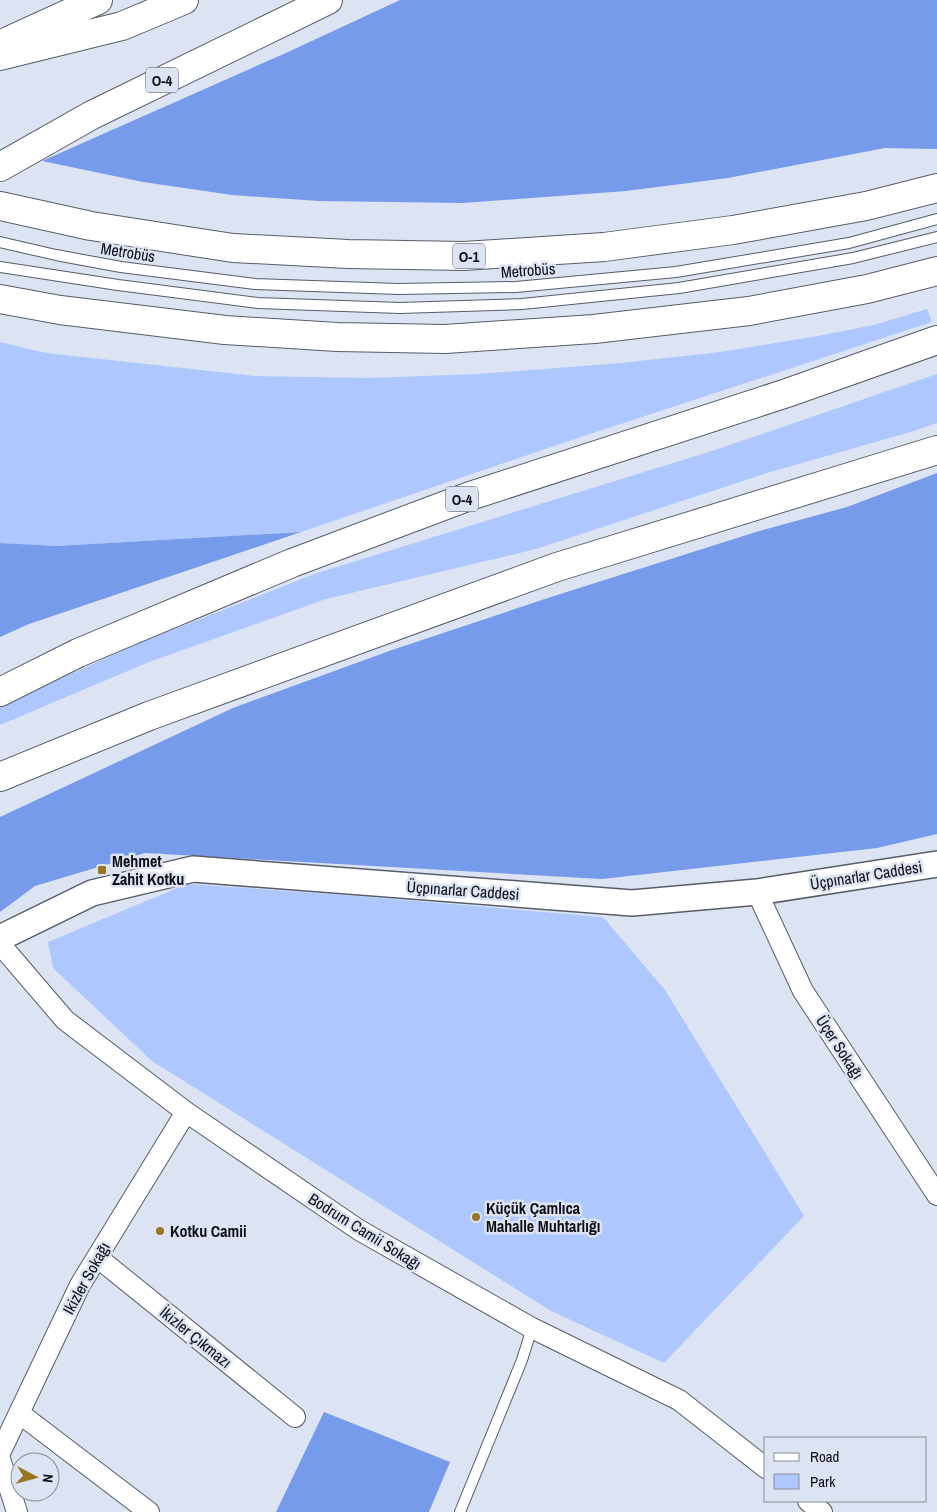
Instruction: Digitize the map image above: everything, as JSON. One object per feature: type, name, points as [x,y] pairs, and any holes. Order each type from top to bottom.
[{"type":"highway","points":[[0,36],[62,0]]},
{"type":"highway","points":[[0,45],[98,0]]},
{"type":"highway","points":[[0,56],[122,26],[184,0]]},
{"type":"highway","name":"O-4","points":[[0,167],[92,114],[328,0]]},
{"type":"highway","name":"O-1","points":[[0,206],[91,226],[233,248],[348,254],[464,256],[604,247],[733,230],[866,206],[937,188]]},
{"type":"highway","points":[[0,299],[60,310],[225,330],[337,338],[445,339],[594,329],[749,311],[867,289],[937,271]]},
{"type":"highway","name":"O-4","points":[[0,692],[78,653],[292,563],[470,496],[787,394],[937,340]]},
{"type":"highway","points":[[0,777],[149,716],[557,567],[937,450]]},
{"type":"street","name":"Üçpınarlar Caddesi","points":[[0,938],[92,893],[192,869],[632,904],[757,892],[937,864]]},
{"type":"street","name":"Üçer Sokağı","points":[[757,892],[803,991],[937,1195]]},
{"type":"street","name":"Bodrum Camii Sokağı","points":[[0,944],[65,1020],[186,1112],[359,1230],[532,1328],[679,1400],[764,1466]]},
{"type":"street","name":"Ikizler Sokağı","points":[[0,1453],[80,1284],[186,1112]]},
{"type":"street","name":"İkizler Çıkmazı","points":[[97,1257],[295,1417]]},
{"type":"street","points":[[19,1412],[149,1512]]},
{"type":"street","points":[[0,1458],[17,1512]]},
{"type":"street","points":[[809,1502],[822,1512]]},
{"type":"lane","name":"Metrobüs","points":[[0,242],[121,267],[255,284],[398,289],[516,287],[676,272],[849,242],[937,219]]},
{"type":"lane","name":"Metrobüs","points":[[0,267],[118,285],[258,303],[400,308],[522,304],[679,288],[853,258],[937,237]]},
{"type":"lane","points":[[460,1512],[522,1360],[532,1328]]},
{"type":"green space","points":[[927,309],[932,322],[578,438],[301,532],[57,546],[0,543],[0,342],[46,353],[255,376],[368,378],[478,374],[622,363],[720,352],[874,325]]},
{"type":"green space","points":[[937,374],[937,423],[767,473],[536,549],[326,599],[149,662],[0,725],[0,706],[139,643],[317,573],[712,451]]},
{"type":"green space","points":[[187,884],[603,917],[665,990],[804,1216],[664,1363],[551,1311],[152,1061],[53,968],[48,942]]},
{"type":"shaded area","points":[[400,0],[937,0],[937,149],[885,148],[728,178],[626,191],[463,203],[319,201],[232,195],[143,182],[42,161]]},
{"type":"shaded area","points":[[937,473],[937,834],[877,848],[602,879],[145,853],[35,886],[0,912],[0,817],[233,708],[392,650],[756,532],[847,507]]},
{"type":"shaded area","points":[[301,532],[29,624],[0,637],[0,543],[57,546]]},
{"type":"shaded area","points":[[324,1412],[450,1462],[429,1512],[276,1512]]},
{"type":"place","name":"Mehmet Zahit Kotku","points":[[102,870]]},
{"type":"place","name":"Küçük Çamlıca Mahalle Muhtarlığı","points":[[476,1217]]},
{"type":"place","name":"Kotku Camii","points":[[160,1231]]}]
